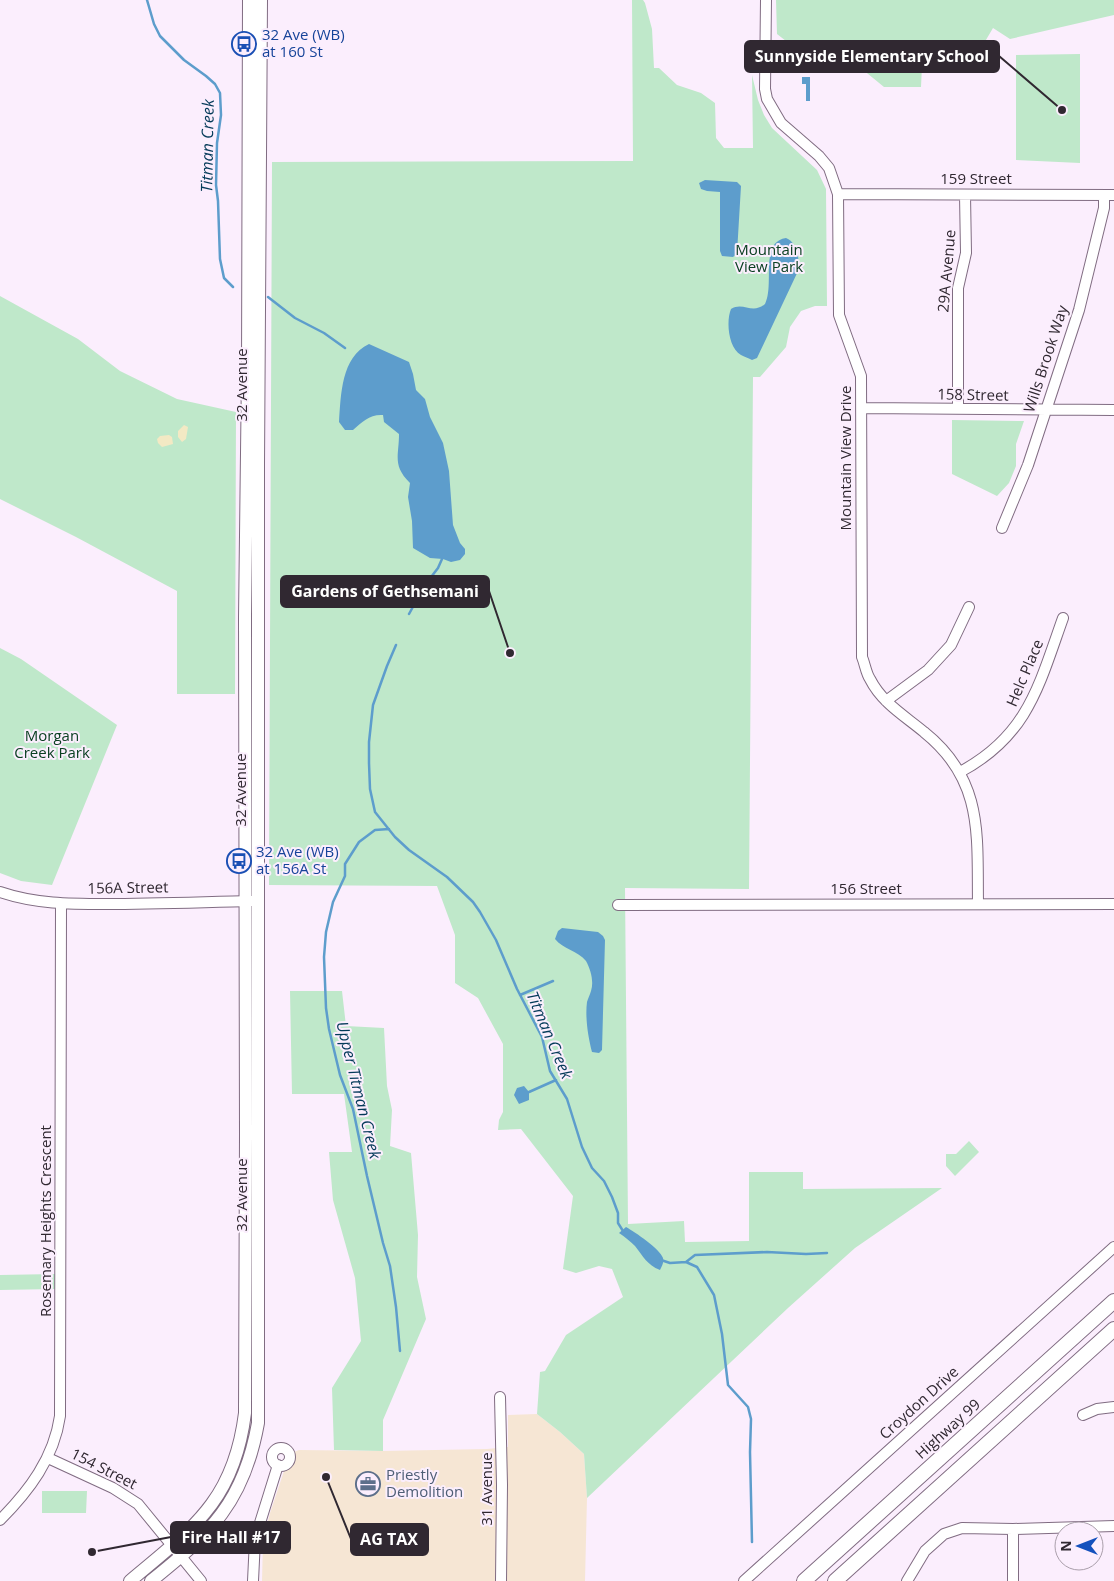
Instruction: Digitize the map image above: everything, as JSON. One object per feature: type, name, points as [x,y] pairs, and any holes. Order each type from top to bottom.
[{"type":"highway","name":"Highway 99","points":[[804,1581],[1114,1302]]},
{"type":"highway","points":[[835,1581],[1114,1328]]},
{"type":"main road","name":"32 Avenue","points":[[151,1581],[182,1556],[217,1521],[227,1507],[245,1473],[254,1441],[258,1407],[259,1052],[251,901],[245,580],[248,371],[249,0]]},
{"type":"main road","name":"32 Avenue","points":[[130,1581],[173,1545],[205,1514],[221,1491],[238,1452],[244,1425],[261,0]]},
{"type":"main road","points":[[246,1148],[252,1160],[251,1202],[254,1207],[258,1207]]},
{"type":"street","name":"Mountain View Drive","points":[[766,0],[765,89],[767,99],[781,123],[819,156],[829,168],[838,194],[839,315],[861,376],[862,657],[869,678],[879,694],[901,715],[926,733],[960,772],[974,807],[977,825],[978,904]]},
{"type":"street","name":"159 Street","points":[[838,194],[1109,195]]},
{"type":"street","name":"29A Avenue","points":[[958,409],[958,288],[966,253],[965,195]]},
{"type":"street","name":"Wills Brook Way","points":[[1002,528],[1028,465],[1079,310],[1104,208],[1109,195]]},
{"type":"street","name":"158 Street","points":[[862,408],[1114,410]]},
{"type":"street","points":[[886,701],[928,670],[951,645],[969,607]]},
{"type":"street","name":"Helc Place","points":[[960,772],[980,762],[1011,734],[1028,708],[1040,682],[1063,618]]},
{"type":"street","name":"156A Street","points":[[0,892],[20,899],[61,904],[251,901]]},
{"type":"street","name":"Rosemary Heights Crescent","points":[[2,1515],[36,1477],[48,1458],[58,1431],[60,1416],[61,904]]},
{"type":"street","name":"156 Street","points":[[618,905],[1114,904]]},
{"type":"street","name":"Croydon Drive","points":[[744,1581],[1114,1247]]},
{"type":"street","name":"31 Avenue","points":[[500,1397],[502,1485],[501,1581]]},
{"type":"street","points":[[1083,1415],[1097,1409],[1114,1407]]},
{"type":"street","name":"154 Street","points":[[48,1458],[113,1488],[138,1504],[182,1556]]},
{"type":"street","points":[[253,1581],[255,1539],[278,1466]]},
{"type":"street","points":[[906,1581],[925,1552],[944,1534],[962,1528],[1013,1529],[1114,1526]]},
{"type":"street","points":[[1013,1529],[1013,1581]]},
{"type":"street","points":[[182,1556],[201,1581]]},
{"type":"shaded area","points":[[537,1414],[584,1454],[587,1498],[585,1581],[262,1581],[263,1541],[284,1471],[295,1459],[294,1452],[299,1450],[383,1451],[508,1447],[508,1415]]},
{"type":"green space","name":"Mountain View Park","points":[[632,0],[643,0],[645,3],[652,29],[654,68],[659,68],[677,85],[701,93],[715,103],[716,138],[724,148],[753,148],[752,75],[758,100],[772,128],[817,170],[826,189],[827,306],[815,306],[801,311],[790,327],[786,347],[760,377],[753,377],[749,889],[625,888],[628,1224],[684,1221],[685,1242],[749,1241],[749,1172],[803,1172],[803,1189],[942,1188],[855,1248],[788,1308],[587,1498],[584,1454],[537,1414],[540,1372],[545,1371],[566,1335],[623,1297],[612,1269],[599,1266],[576,1273],[563,1269],[573,1196],[521,1129],[498,1130],[499,1120],[503,1112],[503,1044],[478,998],[455,983],[455,935],[437,886],[269,885],[272,162],[633,161]]},
{"type":"green space","points":[[776,0],[1114,0],[1114,15],[1010,39],[993,28],[980,50],[970,50],[970,53],[947,54],[922,65],[921,87],[884,87],[862,69],[816,68],[777,34]]},
{"type":"green space","points":[[1080,54],[1080,163],[1016,160],[1016,55]]},
{"type":"green space","points":[[0,296],[78,339],[120,371],[177,399],[236,412],[235,694],[177,694],[177,591],[0,499]]},
{"type":"green space","points":[[952,420],[1024,421],[1016,444],[1016,466],[1009,483],[997,496],[952,474]]},
{"type":"green space","name":"Morgan Creek Park","points":[[0,648],[21,659],[117,725],[52,885],[21,881],[0,873]]},
{"type":"green space","points":[[290,991],[342,991],[346,1026],[384,1028],[387,1086],[392,1110],[390,1146],[411,1153],[418,1235],[417,1277],[426,1319],[383,1420],[383,1451],[334,1450],[332,1388],[361,1341],[355,1278],[333,1200],[329,1152],[352,1152],[344,1094],[292,1094]]},
{"type":"green space","points":[[969,1141],[979,1152],[955,1176],[946,1166],[946,1154],[956,1154]]},
{"type":"green space","points":[[55,1274],[55,1289],[0,1290],[0,1275]]},
{"type":"green space","points":[[42,1491],[87,1491],[86,1513],[42,1513]]},
{"type":"sand","points":[[184,425],[188,427],[186,439],[182,442],[178,437],[178,431]]},
{"type":"sand","points":[[169,435],[172,437],[173,444],[162,447],[157,439],[160,436]]},
{"type":"water","points":[[802,77],[810,77],[810,101],[806,101],[806,84],[802,84]]},
{"type":"water","points":[[705,180],[737,182],[741,186],[737,253],[733,257],[722,256],[720,251],[720,192],[701,189],[699,183]]},
{"type":"water","points":[[786,238],[795,247],[798,255],[799,269],[757,358],[752,360],[741,355],[733,346],[729,334],[729,314],[731,309],[735,307],[756,308],[765,304],[768,296],[770,255],[778,241]]},
{"type":"water","points":[[369,344],[409,362],[416,390],[425,399],[430,417],[443,443],[449,471],[453,525],[460,543],[465,549],[465,554],[460,560],[451,562],[430,558],[413,548],[412,521],[408,497],[410,483],[404,477],[399,465],[399,434],[384,422],[383,415],[370,417],[353,430],[345,430],[339,422],[342,389],[348,367],[360,350]]},
{"type":"water","points":[[562,928],[598,932],[605,940],[602,1050],[599,1053],[592,1052],[587,1027],[586,1014],[592,984],[591,972],[583,958],[555,939],[558,931]]},
{"type":"water","points":[[524,1086],[529,1092],[529,1100],[519,1104],[514,1095],[517,1088]]},
{"type":"water","points":[[626,1227],[647,1241],[661,1254],[663,1264],[660,1270],[648,1263],[635,1246],[619,1233]]},
{"type":"waterway","name":"Titman Creek","points":[[147,0],[154,24],[160,36],[184,60],[215,84],[220,93],[221,115],[217,143],[216,185],[220,259],[224,278],[233,287]]},
{"type":"waterway","name":"Titman Creek","points":[[268,297],[295,318],[324,333],[345,348]]},
{"type":"waterway","points":[[409,614],[442,559]]},
{"type":"waterway","name":"Titman Creek","points":[[396,645],[373,705],[369,763],[370,789],[375,812],[395,837],[409,850],[447,877],[473,902],[480,912],[496,940],[517,989],[542,1037],[550,1071],[567,1099],[582,1147],[592,1168],[604,1181],[612,1197],[618,1213],[618,1223],[623,1231]]},
{"type":"waterway","name":"Upper Titman Creek","points":[[389,829],[375,830],[359,842],[345,864],[345,876],[333,902],[326,932],[324,957],[326,1008],[329,1029],[340,1075],[353,1109],[367,1176],[390,1266],[400,1351]]},
{"type":"waterway","points":[[520,995],[553,981]]},
{"type":"waterway","points":[[529,1092],[556,1080]]},
{"type":"waterway","name":"Titman Creek","points":[[661,1260],[670,1263],[686,1262],[695,1255],[767,1252],[827,1253]]},
{"type":"waterway","points":[[686,1262],[697,1267],[714,1295],[722,1334],[728,1385],[748,1407],[751,1419],[752,1542]]},
{"type":"place","name":"32 Ave (WB) at 160 St","points":[[244,44]]},
{"type":"place","name":"Sunnyside Elementary School","points":[[1062,110]]},
{"type":"place","name":"Gardens of Gethsemani","points":[[510,653]]},
{"type":"place","name":"32 Ave (WB) at 156A St","points":[[239,861]]},
{"type":"place","name":"AG TAX","points":[[326,1477]]},
{"type":"place","name":"Priestly Demolition","points":[[368,1484]]},
{"type":"place","name":"Fire Hall #17","points":[[92,1552]]}]
